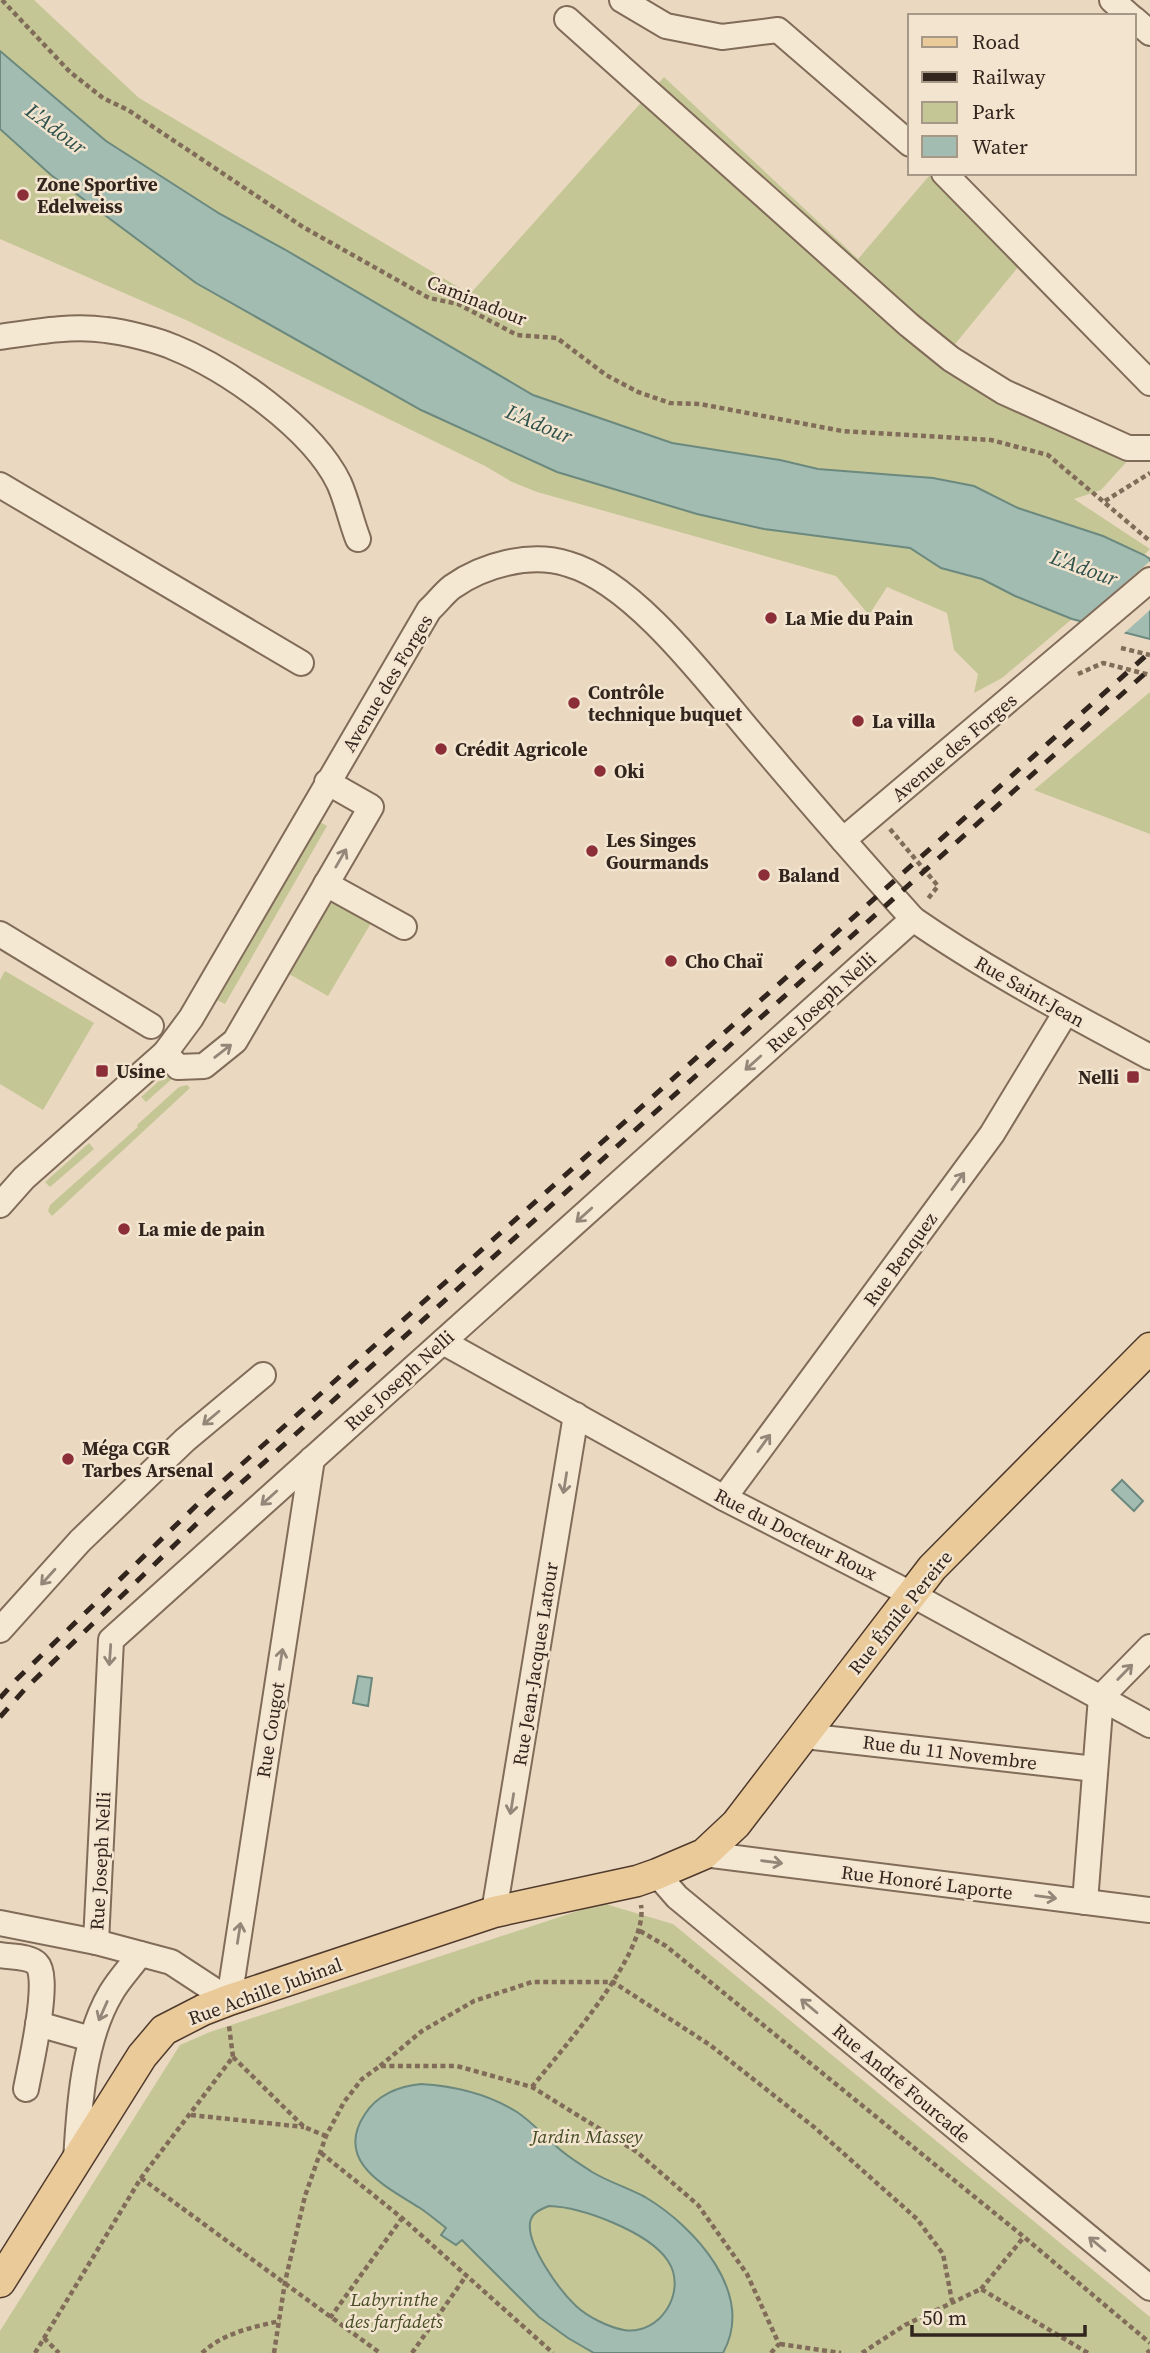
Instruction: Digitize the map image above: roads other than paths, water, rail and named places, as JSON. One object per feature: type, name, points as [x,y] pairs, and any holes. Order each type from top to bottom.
[{"type":"main road","name":"Rue Émile Pereire","points":[[647,1877],[704,1854],[736,1825],[932,1568],[1150,1348]]},
{"type":"main road","name":"Rue Achille Jubinal","points":[[0,2282],[142,2056],[164,2030],[229,2000],[494,1912],[647,1877]]},
{"type":"street","points":[[622,0],[666,26],[723,37],[778,30],[908,142]]},
{"type":"street","points":[[1112,0],[1128,14]]},
{"type":"street","points":[[567,19],[898,316],[951,359],[1004,392],[1128,448],[1150,448]]},
{"type":"street","points":[[1136,21],[1150,33]]},
{"type":"street","points":[[946,175],[1150,383]]},
{"type":"street","points":[[0,337],[51,330],[105,330],[172,346],[232,378],[278,411],[313,446],[338,482],[358,539]]},
{"type":"street","points":[[0,485],[301,663]]},
{"type":"street","name":"Avenue des Forges","points":[[0,1205],[24,1178],[165,1053],[191,1018],[429,610],[450,588],[478,572],[510,562],[541,560],[567,563],[617,589],[639,607],[688,660],[843,841],[1150,580]]},
{"type":"street","points":[[165,1053],[178,1067],[204,1066],[235,1041],[371,807],[327,782]]},
{"type":"street","name":"Rue Saint-Jean","points":[[843,841],[913,919],[952,946],[1150,1057]]},
{"type":"street","points":[[326,884],[404,926]]},
{"type":"street","name":"Rue Joseph Nelli","points":[[96,1942],[111,1640],[913,919]]},
{"type":"street","points":[[0,934],[151,1026]]},
{"type":"street","name":"Rue Benquez","points":[[724,1498],[992,1134],[1066,1012]]},
{"type":"street","name":"Rue du Docteur Roux","points":[[443,1342],[724,1498],[911,1594],[1150,1725]]},
{"type":"street","points":[[0,1630],[80,1541],[185,1440],[263,1375]]},
{"type":"street","name":"Rue Jean-Jacques Latour","points":[[494,1912],[576,1415]]},
{"type":"street","name":"Rue Cougot","points":[[229,2000],[312,1459]]},
{"type":"street","points":[[1085,1902],[1101,1697],[1150,1647]]},
{"type":"street","name":"Rue du 11 Novembre","points":[[805,1736],[1095,1769]]},
{"type":"street","name":"Rue Honoré Laporte","points":[[704,1854],[1150,1910]]},
{"type":"street","name":"Rue André Fourcade","points":[[647,1877],[677,1897],[1150,2288]]},
{"type":"street","points":[[0,1923],[96,1942],[171,1962],[229,2000]]},
{"type":"street","points":[[26,2089],[38,2024],[42,1982],[40,1967],[34,1961],[10,1956],[27,1928]]},
{"type":"street","points":[[76,2161],[91,2039],[111,1993],[140,1954]]},
{"type":"street","points":[[38,2024],[91,2039]]},
{"type":"water","name":"L'Adour","points":[[0,51],[106,141],[220,214],[533,395],[672,443],[780,460],[818,469],[933,478],[974,486],[1018,508],[1103,536],[1144,555],[1150,559],[1150,639],[1072,619],[1015,596],[982,579],[941,568],[910,548],[764,529],[697,514],[557,472],[421,410],[196,283],[51,175],[0,129]]},
{"type":"water","points":[[1122,1480],[1143,1501],[1134,1511],[1112,1490]]},
{"type":"water","points":[[358,1676],[372,1678],[368,1706],[353,1703]]},
{"type":"water","points":[[413,2085],[459,2089],[506,2106],[522,2116],[574,2160],[598,2176],[645,2197],[682,2225],[715,2263],[726,2285],[732,2307],[731,2330],[723,2353],[594,2353],[539,2317],[462,2240],[456,2245],[441,2235],[446,2228],[380,2182],[368,2171],[355,2146],[357,2131],[370,2107],[389,2093]],"holes":[[[549,2206],[563,2207],[614,2223],[659,2250],[668,2261],[675,2285],[667,2309],[659,2319],[637,2330],[624,2330],[592,2318],[569,2299],[546,2267],[530,2233],[530,2223],[537,2212]]]},
{"type":"railway","points":[[0,1698],[204,1498],[1150,652]]},
{"type":"railway","points":[[0,1717],[26,1688],[212,1509],[1150,669]]},
{"type":"place","name":"Zone Sportive Edelweiss","points":[[23,195]]},
{"type":"place","name":"La Mie du Pain","points":[[771,618]]},
{"type":"place","name":"Contrôle technique buquet","points":[[574,703]]},
{"type":"place","name":"La villa","points":[[858,721]]},
{"type":"place","name":"Crédit Agricole","points":[[441,749]]},
{"type":"place","name":"Oki","points":[[600,771]]},
{"type":"place","name":"Les Singes Gourmands","points":[[592,851]]},
{"type":"place","name":"Baland","points":[[764,875]]},
{"type":"place","name":"Cho Chaï","points":[[671,961]]},
{"type":"place","name":"Usine","points":[[102,1071]]},
{"type":"place","name":"Nelli","points":[[1133,1077]]},
{"type":"place","name":"La mie de pain","points":[[124,1229]]},
{"type":"place","name":"Méga CGR Tarbes Arsenal","points":[[68,1459]]},
{"type":"park label","name":"Jardin Massey","points":[[587,2136]]},
{"type":"park label","name":"Labyrinthe des farfadets","points":[[394,2310]]}]
